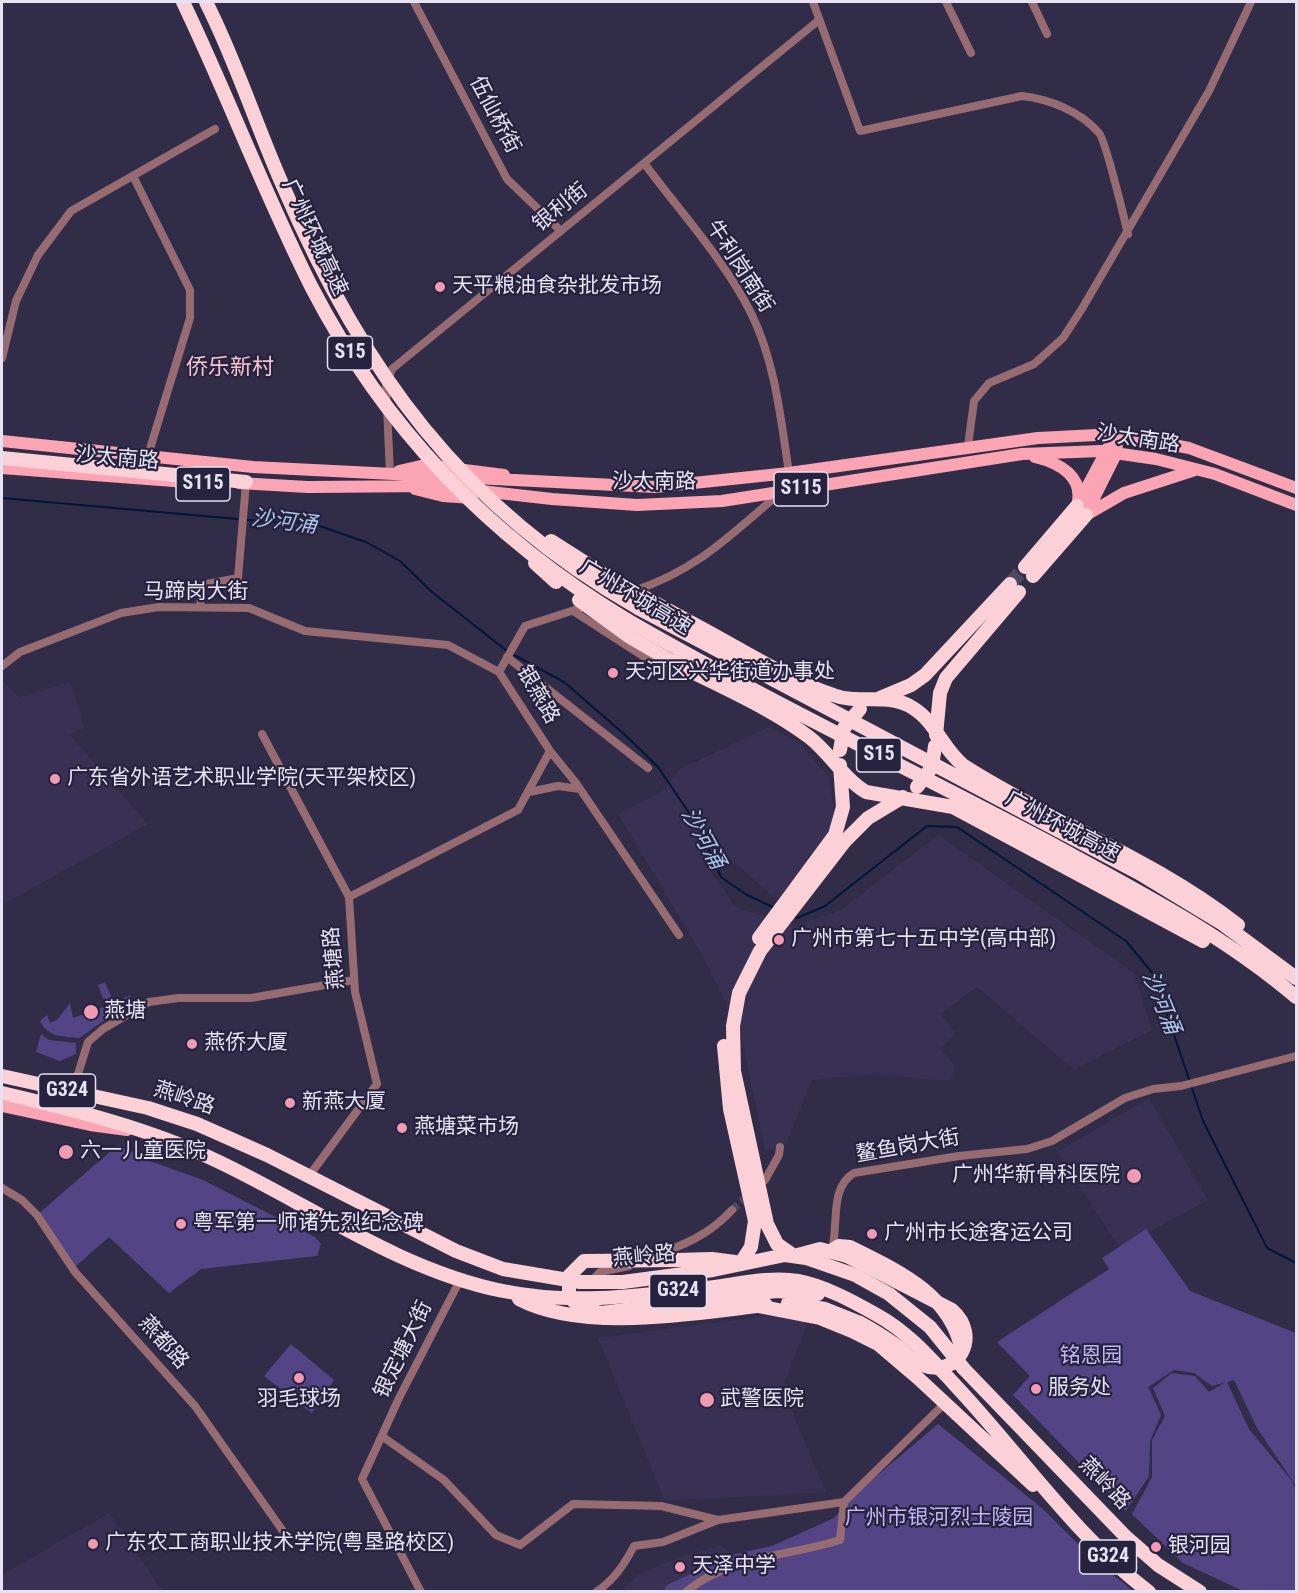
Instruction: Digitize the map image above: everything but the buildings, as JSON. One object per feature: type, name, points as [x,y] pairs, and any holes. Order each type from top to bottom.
[{"type":"highway","name":"广州环城高速","points":[[183,2],[294,249],[338,334],[398,423],[436,468],[477,509],[547,568],[627,620],[701,662],[1132,888],[1215,938],[1296,998]]},
{"type":"highway","name":"广州环城高速","points":[[206,2],[286,193],[344,313],[370,356],[407,408],[467,478],[555,555],[638,608],[1139,873],[1223,924],[1296,976]]},
{"type":"highway","points":[[2,458],[246,482]]},
{"type":"highway","points":[[467,478],[504,510],[609,578],[806,683],[836,697],[861,704],[885,700],[906,704],[921,714],[939,741],[958,761],[976,774],[1153,869],[1212,905],[1296,976]]},
{"type":"highway","points":[[477,509],[556,582],[630,638],[794,726],[819,745],[862,789],[880,796],[928,801],[962,811],[1144,907],[1296,998]]},
{"type":"highway","points":[[1029,572],[1082,511]]},
{"type":"highway","points":[[846,1300],[792,1291],[601,1314],[579,1307],[569,1296],[569,1276],[584,1261],[726,1260],[740,1264],[752,1247],[755,1229],[740,1130],[733,1051],[733,1019],[741,987],[763,946],[845,841],[868,818],[917,787],[932,767],[939,741],[940,693],[946,678],[1014,588],[930,670],[911,685],[885,700]]},
{"type":"highway","points":[[506,1292],[539,1308],[597,1319],[804,1304],[825,1309],[860,1323],[887,1339],[914,1361],[926,1366],[950,1363],[959,1357],[965,1347],[964,1323],[952,1310],[847,1256],[820,1250],[795,1256],[777,1244],[767,1224],[726,1085],[724,1042],[726,1012],[735,978],[775,914],[835,835],[843,807],[845,772],[840,750],[846,724],[861,704],[911,685]]},
{"type":"highway","points":[[819,745],[835,771],[843,807]]},
{"type":"highway","points":[[880,796],[900,795],[917,787]]},
{"type":"highway","points":[[868,818],[903,804],[928,801]]},
{"type":"highway","name":"燕岭路","points":[[2,1076],[177,1116],[235,1140],[476,1260],[536,1277],[591,1282],[647,1280],[768,1257],[795,1256],[855,1275],[889,1294],[930,1327],[964,1369],[1126,1537],[1158,1565],[1200,1592]]},
{"type":"highway","points":[[2,1093],[88,1113],[135,1130]]},
{"type":"highway","name":"燕岭路","points":[[135,1130],[176,1142],[208,1156],[372,1241],[460,1280],[506,1292],[556,1299],[607,1299],[784,1280],[810,1284],[846,1300],[876,1314],[915,1343],[987,1420],[1070,1518],[1109,1558],[1149,1592]]},
{"type":"highway","points":[[831,1251],[839,1246],[850,1247],[929,1293],[955,1325],[964,1369]]},
{"type":"highway","points":[[758,1306],[820,1318],[864,1336],[891,1354],[1070,1518]]},
{"type":"main road","name":"沙太南路","points":[[2,441],[242,466],[390,474],[425,465],[499,473],[525,481],[655,487],[789,473],[968,446],[1067,435],[1116,434],[1189,448],[1296,488]]},
{"type":"main road","points":[[1082,511],[1112,451],[1116,434]]},
{"type":"main road","points":[[1067,435],[1069,451]]},
{"type":"main road","name":"沙太南路","points":[[2,468],[168,483],[246,482],[307,487],[405,486],[443,496],[508,500],[532,496],[655,505],[707,502],[1022,454],[1112,451],[1196,469],[1296,506]]},
{"type":"main road","points":[[1022,454],[1054,462],[1064,468],[1077,485],[1082,511]]},
{"type":"main road","points":[[1082,511],[1124,493],[1196,469]]},
{"type":"main road","name":"燕岭路","points":[[2,1106],[90,1125],[135,1130]]},
{"type":"street","name":"伍仙桥街","points":[[414,2],[507,179],[561,231]]},
{"type":"street","points":[[813,2],[860,131],[1022,96],[1047,99],[1084,120],[1101,134],[1128,234]]},
{"type":"street","points":[[946,2],[971,53]]},
{"type":"street","points":[[1032,2],[1047,34]]},
{"type":"street","points":[[968,446],[974,401],[989,383],[1034,364],[1063,338],[1128,234],[1209,91],[1251,2]]},
{"type":"street","name":"银利街","points":[[390,474],[386,385],[392,369],[819,20]]},
{"type":"street","points":[[2,358],[16,301],[38,255],[71,211],[215,129]]},
{"type":"street","name":"牛利岗南街","points":[[644,164],[729,277],[751,312],[775,389],[789,473]]},
{"type":"street","points":[[133,176],[190,290],[190,318],[149,452]]},
{"type":"street","points":[[200,607],[202,585],[238,578],[246,482]]},
{"type":"street","name":"银燕路","points":[[349,897],[518,810],[550,751],[499,672],[525,626],[648,586],[683,571],[701,559],[782,491]]},
{"type":"street","name":"马蹄岗大街","points":[[2,666],[20,652],[121,613],[159,607],[200,607],[249,608],[305,631],[448,645],[499,672]]},
{"type":"street","points":[[573,610],[669,673]]},
{"type":"street","points":[[507,657],[648,768]]},
{"type":"street","name":"燕塘路","points":[[262,734],[349,897],[354,980],[377,1084],[309,1176]]},
{"type":"street","points":[[550,751],[580,789],[679,935]]},
{"type":"street","points":[[529,792],[558,786],[580,789]]},
{"type":"street","points":[[72,1093],[88,1042],[103,1029],[149,1002],[178,998],[251,998],[354,980]]},
{"type":"street","name":"鳌鱼岗大街","points":[[831,1251],[836,1234],[838,1192],[841,1182],[854,1173],[959,1156],[1027,1149],[1053,1141],[1125,1098],[1153,1089],[1181,1086],[1296,1056]]},
{"type":"street","points":[[765,1180],[779,1155],[780,1147]]},
{"type":"street","name":"燕都路","points":[[2,1188],[22,1200],[37,1215],[75,1272],[195,1406],[285,1534]]},
{"type":"street","points":[[591,1282],[600,1272],[629,1266],[700,1238],[732,1210]]},
{"type":"street","name":"银定塘大街","points":[[421,1592],[362,1479],[399,1398],[460,1280]]},
{"type":"street","points":[[596,1592],[624,1566],[634,1546],[663,1542],[718,1520],[844,1502],[945,1403]]},
{"type":"street","points":[[383,1437],[444,1480],[496,1534],[520,1545],[573,1504],[661,1506],[718,1520]]},
{"type":"street","points":[[686,1592],[702,1580],[730,1567],[840,1540],[844,1502]]},
{"type":"shaded area","name":"广东省外语艺术职业学院(天平架校区)","points":[[3,682],[19,697],[71,682],[84,728],[69,734],[148,824],[2,905]]},
{"type":"shaded area","name":"广州市第七十五中学(高中部)","points":[[769,727],[800,743],[829,778],[836,822],[804,869],[777,900],[725,854],[705,863],[736,908],[797,925],[841,910],[938,835],[1134,973],[1152,1030],[1074,1070],[977,987],[941,1014],[956,1034],[940,1049],[955,1066],[951,1081],[870,1074],[812,1080],[786,1144],[765,1150],[740,1030],[702,955],[618,814],[663,791],[680,769]]},
{"type":"shaded area","name":"广州华新骨科医院","points":[[1149,1098],[1208,1200],[1120,1248],[1057,1152]]},
{"type":"shaded area","name":"武警医院","points":[[780,1314],[809,1319],[785,1381],[795,1419],[826,1492],[665,1501],[598,1338]]},
{"type":"shaded area","name":"广东农工商职业技术学院(粤垦路校区)","points":[[109,1513],[163,1591],[2,1591],[2,1575]]},
{"type":"shaded area","name":"天泽中学","points":[[721,1545],[731,1555],[668,1585],[663,1591],[620,1592],[639,1574],[672,1560]]},
{"type":"green space","points":[[105,982],[114,1003],[130,995],[132,1001],[79,1038],[56,1035],[43,1027],[40,1021],[47,1015],[50,1023],[57,1020],[70,1003],[73,1018],[106,1006],[98,985]]},
{"type":"green space","points":[[41,1034],[49,1040],[76,1043],[76,1054],[60,1061],[36,1052]]},
{"type":"green space","points":[[118,1145],[150,1161],[203,1180],[315,1237],[321,1244],[317,1256],[201,1269],[169,1293],[109,1237],[76,1266],[37,1215]]},
{"type":"green space","name":"铭恩园","points":[[1146,1229],[1190,1291],[1296,1333],[1296,1486],[1257,1428],[1234,1380],[1227,1382],[1249,1429],[1292,1481],[1296,1491],[1296,1591],[1243,1591],[1183,1563],[1132,1514],[1152,1477],[1152,1440],[1165,1416],[1153,1388],[1172,1373],[1195,1376],[1209,1392],[1226,1382],[1212,1386],[1194,1373],[1174,1370],[1148,1387],[1161,1415],[1150,1441],[1149,1476],[1126,1511],[1013,1395],[1030,1376],[997,1342],[1109,1269],[1102,1258]]},
{"type":"green space","name":"羽毛球场","points":[[291,1344],[334,1380],[312,1413],[264,1376]]},
{"type":"green space","name":"广州市银河烈士陵园","points":[[938,1424],[1043,1509],[1089,1555],[1133,1591],[663,1592],[667,1585],[731,1555],[772,1546],[834,1518],[853,1496]]},
{"type":"waterway","name":"沙河涌","points":[[2,498],[271,522],[311,523],[366,542],[400,561],[432,592],[507,651]]},
{"type":"waterway","name":"沙河涌","points":[[512,654],[564,682],[624,734],[658,767],[700,829],[721,877],[747,895],[775,908]]},
{"type":"waterway","name":"沙河涌","points":[[794,916],[797,918],[825,906],[927,826],[957,827],[1126,941],[1154,975],[1203,1121],[1267,1248],[1296,1263]]},
{"type":"tunnel","points":[[1010,584],[1025,567]]},
{"type":"tunnel","points":[[732,1210],[751,1193]]},
{"type":"place","name":"天平粮油食杂批发市场","points":[[440,287]]},
{"type":"place","name":"天河区兴华街道办事处","points":[[613,673]]},
{"type":"place","name":"广东省外语艺术职业学院(天平架校区)","points":[[55,779]]},
{"type":"place","name":"广州市第七十五中学(高中部)","points":[[779,940]]},
{"type":"place","name":"燕塘","points":[[91,1012]]},
{"type":"place","name":"燕侨大厦","points":[[192,1044]]},
{"type":"place","name":"新燕大厦","points":[[290,1103]]},
{"type":"place","name":"燕塘菜市场","points":[[402,1128]]},
{"type":"place","name":"六一儿童医院","points":[[66,1152]]},
{"type":"place","name":"广州华新骨科医院","points":[[1134,1176]]},
{"type":"place","name":"粤军第一师诸先烈纪念碑","points":[[181,1224]]},
{"type":"place","name":"广州市长途客运公司","points":[[872,1234]]},
{"type":"place","name":"羽毛球场","points":[[299,1378]]},
{"type":"place","name":"服务处","points":[[1036,1389]]},
{"type":"place","name":"武警医院","points":[[707,1400]]},
{"type":"place","name":"广东农工商职业技术学院(粤垦路校区)","points":[[93,1544]]},
{"type":"place","name":"银河园","points":[[1156,1547]]},
{"type":"place","name":"天泽中学","points":[[680,1567]]},
{"type":"district","name":"侨乐新村","points":[[230,368]]}]
